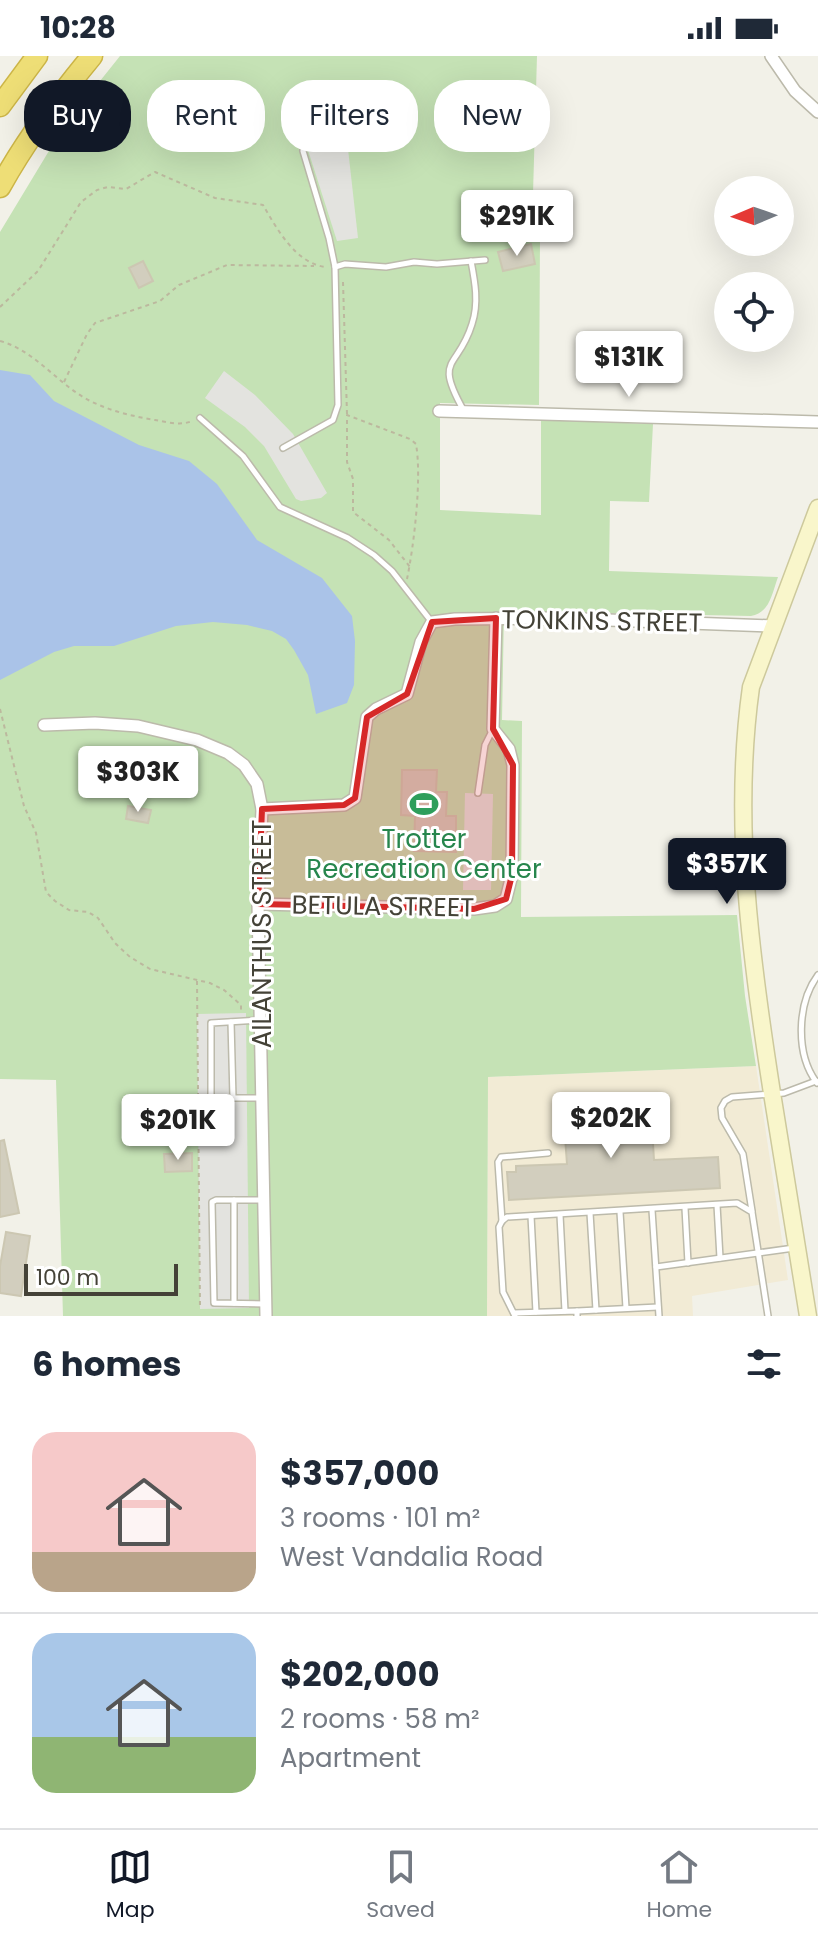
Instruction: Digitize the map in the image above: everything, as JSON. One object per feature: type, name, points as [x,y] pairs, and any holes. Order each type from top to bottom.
[{"type":"highway","points":[[0,106],[37,56]]},
{"type":"highway","points":[[0,187],[59,97],[92,56]]},
{"type":"street","points":[[771,56],[795,91],[818,112]]},
{"type":"street","points":[[439,411],[818,422]]},
{"type":"street","points":[[808,1316],[752,966],[745,874],[744,779],[751,687],[818,508]]},
{"type":"street","points":[[493,729],[496,618]]},
{"type":"street","name":"TONKINS STREET","points":[[432,622],[496,618],[773,626]]},
{"type":"street","points":[[262,809],[344,805],[355,798],[367,717],[376,709],[407,694],[421,642],[432,622]]},
{"type":"street","name":"AILANTHUS STREET","points":[[44,725],[95,723],[138,726],[212,745],[244,765],[257,784],[262,809],[258,904],[266,1310]]},
{"type":"street","name":"BETULA STREET","points":[[258,904],[474,909],[495,906],[506,899],[512,875],[513,765],[509,749],[493,729]]},
{"type":"lane","points":[[283,448],[327,424],[337,414],[335,267],[303,152]]},
{"type":"lane","points":[[335,267],[345,264],[386,267],[414,262],[485,260]]},
{"type":"lane","points":[[465,412],[452,390],[448,373],[472,324],[476,294],[471,261]]},
{"type":"lane","points":[[200,418],[243,456],[280,507],[348,538],[383,563],[432,622]]},
{"type":"lane","points":[[478,793],[485,745],[493,729]]},
{"type":"lane","points":[[768,1316],[743,1154],[722,1118],[721,1108],[732,1097],[792,1092],[817,1082],[804,1049],[801,1024],[808,988],[818,975]]},
{"type":"lane","points":[[260,1020],[211,1023],[211,1098],[262,1099]]},
{"type":"lane","points":[[231,1022],[233,1098]]},
{"type":"lane","points":[[502,1221],[498,1162],[501,1157],[548,1153]]},
{"type":"lane","points":[[234,1200],[234,1303]]},
{"type":"lane","points":[[264,1200],[212,1202],[214,1303],[234,1303],[266,1310]]},
{"type":"lane","points":[[658,1307],[515,1314],[503,1292],[499,1227],[502,1221],[507,1217],[737,1203],[752,1212]]},
{"type":"lane","points":[[717,1205],[720,1258]]},
{"type":"lane","points":[[685,1207],[688,1263]]},
{"type":"lane","points":[[652,1210],[659,1316]]},
{"type":"lane","points":[[620,1212],[626,1308]]},
{"type":"lane","points":[[590,1213],[596,1310]]},
{"type":"lane","points":[[560,1215],[565,1311]]},
{"type":"lane","points":[[531,1216],[536,1312]]},
{"type":"lane","points":[[656,1267],[797,1248]]},
{"type":"path","points":[[0,307],[38,271],[81,202],[97,190],[108,187],[126,189],[155,172],[215,198],[263,205],[281,236],[316,266]]},
{"type":"path","points":[[64,382],[95,323],[160,301],[179,285],[227,265],[335,267]]},
{"type":"path","points":[[335,282],[345,282],[347,462],[353,479],[353,512],[389,540],[410,567]]},
{"type":"path","points":[[0,341],[29,355],[82,397],[106,408],[137,417],[185,424],[200,418]]},
{"type":"path","points":[[347,415],[416,444],[414,523],[405,588]]},
{"type":"path","points":[[0,709],[24,806],[36,833],[46,892],[69,910],[88,912],[98,918],[115,943],[130,957],[150,969],[197,979],[224,990],[241,1005],[242,1013]]},
{"type":"path","points":[[197,979],[200,1309]]},
{"type":"highlighted area","points":[[496,618],[493,729],[513,765],[512,875],[506,899],[474,909],[258,904],[262,809],[344,805],[355,798],[367,717],[407,694],[432,622]]},
{"type":"shaded area","points":[[309,152],[348,152],[358,238],[337,241]]},
{"type":"shaded area","points":[[224,371],[255,395],[293,434],[327,493],[321,498],[296,499],[264,446],[245,427],[205,398]]},
{"type":"shaded area","points":[[465,793],[493,794],[491,890],[463,890]]},
{"type":"shaded area","points":[[246,1013],[249,1308],[200,1309],[197,1014]]},
{"type":"shaded area","points":[[756,1066],[788,1280],[692,1296],[693,1316],[487,1316],[488,1077]]},
{"type":"green space","points":[[120,56],[537,56],[536,80],[434,80],[434,152],[534,152],[532,228],[540,238],[539,405],[440,403],[440,510],[541,515],[541,420],[653,424],[649,502],[610,501],[609,571],[778,577],[766,607],[751,616],[504,611],[502,720],[522,721],[521,917],[737,915],[756,1066],[488,1077],[487,1316],[63,1316],[56,1080],[0,1079],[0,232],[48,152],[131,152],[131,80],[101,80]]},
{"type":"water","points":[[0,370],[30,375],[54,401],[139,445],[189,461],[217,484],[257,540],[322,578],[352,616],[354,685],[347,703],[316,714],[308,675],[286,639],[272,631],[247,625],[213,622],[176,626],[114,646],[74,646],[54,652],[0,680]]},
{"type":"building","points":[[531,244],[535,264],[503,271],[498,252]]},
{"type":"building","points":[[143,261],[153,281],[139,288],[129,268]]},
{"type":"building","name":"Trotter Recreation Center","points":[[402,770],[437,770],[436,792],[447,792],[446,816],[456,816],[456,852],[414,851],[415,816],[401,815]]},
{"type":"building","points":[[128,806],[151,810],[148,823],[126,819]]},
{"type":"building","points":[[608,1100],[612,1112],[651,1110],[654,1160],[718,1157],[720,1188],[509,1200],[507,1172],[516,1172],[516,1166],[567,1164],[563,1109],[588,1107],[590,1101]]},
{"type":"building","points":[[4,1140],[19,1213],[0,1217],[0,1141]]},
{"type":"building","points":[[192,1153],[192,1171],[165,1172],[164,1154]]},
{"type":"building","points":[[6,1232],[30,1236],[21,1296],[0,1293],[0,1266]]},
{"type":"place","name":"Trotter Recreation Center","points":[[424,804]]}]
